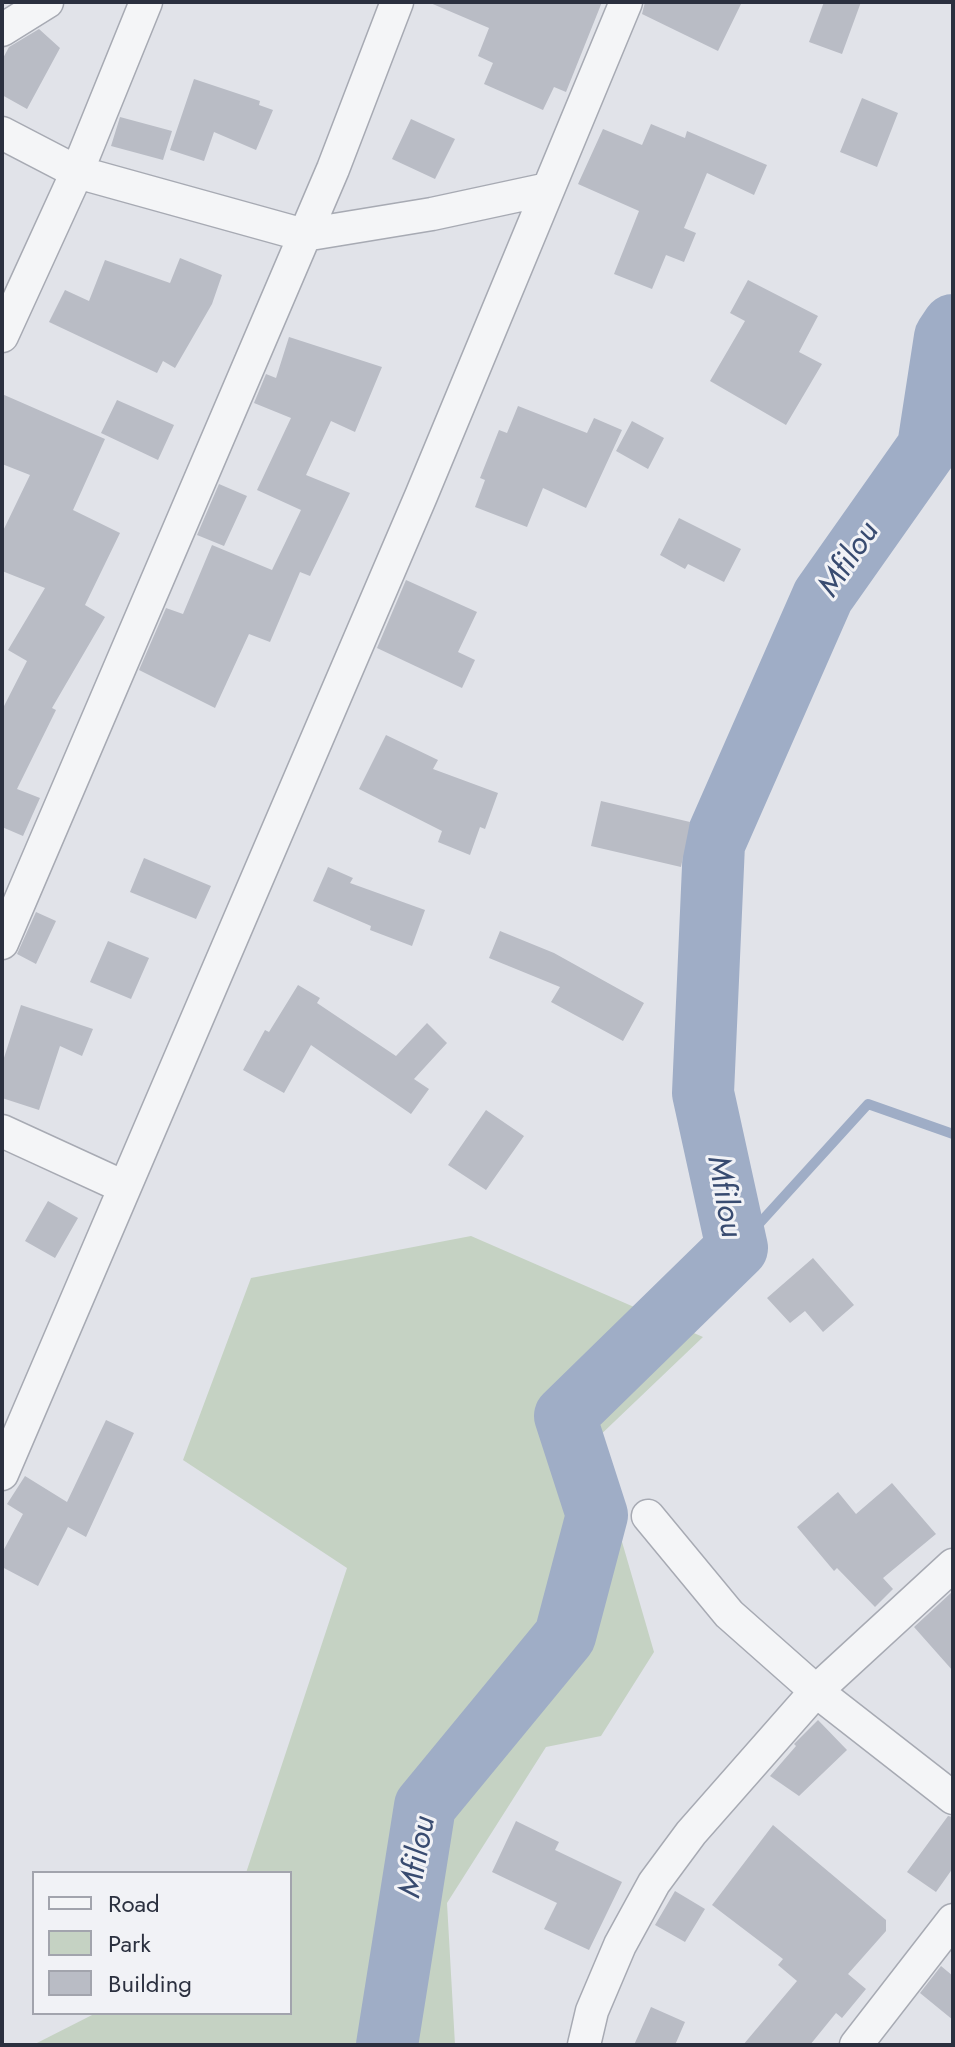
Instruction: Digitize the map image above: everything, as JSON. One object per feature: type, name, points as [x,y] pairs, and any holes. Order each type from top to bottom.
[{"type":"street","points":[[2,30],[47,2]]},
{"type":"street","points":[[2,336],[77,172],[146,2]]},
{"type":"street","points":[[2,943],[333,169],[397,2]]},
{"type":"street","points":[[2,1474],[421,496],[626,2]]},
{"type":"street","points":[[2,133],[77,172],[304,235],[432,214],[548,189]]},
{"type":"street","points":[[2,1131],[124,1187]]},
{"type":"street","points":[[648,1516],[729,1614],[816,1691],[953,1798]]},
{"type":"street","points":[[584,2045],[592,2011],[620,1945],[654,1883],[691,1833],[816,1691],[953,1565]]},
{"type":"street","points":[[856,2045],[953,1920]]},
{"type":"green space","points":[[471,1236],[703,1337],[593,1442],[654,1652],[601,1736],[546,1747],[447,1903],[455,2045],[33,2045],[92,2015],[292,2015],[292,1871],[247,1871],[347,1568],[183,1460],[251,1278]]},
{"type":"building","points":[[428,2],[602,2],[566,92],[554,87],[543,110],[484,84],[493,63],[478,56],[489,28]]},
{"type":"building","points":[[645,2],[742,2],[718,51],[642,14]]},
{"type":"building","points":[[824,2],[861,2],[842,54],[809,42]]},
{"type":"building","points":[[39,29],[60,48],[27,109],[2,95],[2,60],[9,47]]},
{"type":"building","points":[[194,79],[260,101],[259,105],[273,110],[256,150],[214,132],[204,161],[170,150]]},
{"type":"building","points":[[862,98],[898,113],[877,167],[840,152]]},
{"type":"building","points":[[120,117],[172,131],[163,160],[111,146]]},
{"type":"building","points":[[411,119],[455,139],[435,179],[392,159]]},
{"type":"building","points":[[651,124],[685,138],[687,131],[767,165],[754,195],[707,173],[684,228],[696,233],[684,262],[666,255],[652,289],[614,274],[639,211],[578,184],[603,129],[642,145]]},
{"type":"building","points":[[180,258],[222,275],[212,304],[175,368],[163,361],[157,373],[49,322],[65,290],[89,301],[105,260],[170,283]]},
{"type":"building","points":[[748,280],[818,316],[799,352],[822,364],[786,425],[710,381],[745,321],[730,313]]},
{"type":"building","points":[[289,337],[382,367],[355,432],[331,421],[306,475],[350,493],[310,576],[300,572],[270,642],[249,634],[215,708],[139,670],[166,608],[183,614],[212,545],[272,570],[301,510],[257,490],[291,418],[254,403],[266,374],[276,378]]},
{"type":"building","points":[[2,394],[105,439],[73,510],[120,533],[85,605],[105,617],[52,708],[56,710],[17,789],[40,798],[23,836],[2,827],[2,710],[27,661],[8,650],[45,588],[2,571],[2,533],[30,475],[2,464]]},
{"type":"building","points":[[117,400],[174,425],[158,460],[101,433]]},
{"type":"building","points":[[518,406],[587,433],[594,418],[622,430],[586,508],[543,488],[527,527],[475,507],[485,480],[480,478],[499,430],[507,433]]},
{"type":"building","points":[[632,421],[664,438],[648,469],[616,451]]},
{"type":"building","points":[[219,484],[247,496],[224,546],[197,535]]},
{"type":"building","points":[[679,518],[741,549],[724,582],[688,564],[685,569],[660,555]]},
{"type":"building","points":[[406,580],[477,612],[458,652],[475,660],[462,688],[377,648]]},
{"type":"building","points":[[386,735],[438,760],[433,769],[498,793],[485,829],[480,827],[470,855],[438,842],[442,831],[359,789]]},
{"type":"building","points":[[601,801],[690,822],[681,867],[591,846]]},
{"type":"building","points":[[144,858],[211,886],[196,919],[130,892]]},
{"type":"building","points":[[328,867],[353,878],[350,883],[425,910],[412,946],[370,930],[371,926],[313,901]]},
{"type":"building","points":[[36,912],[56,921],[36,964],[17,954]]},
{"type":"building","points":[[500,931],[554,953],[644,1003],[623,1041],[551,1002],[560,987],[489,958]]},
{"type":"building","points":[[108,941],[149,958],[131,999],[90,982]]},
{"type":"building","points":[[298,985],[320,998],[317,1003],[396,1056],[427,1023],[447,1043],[414,1079],[429,1089],[411,1114],[311,1045],[284,1093],[243,1070],[265,1030],[269,1032]]},
{"type":"building","points":[[21,1005],[93,1029],[82,1056],[60,1046],[39,1110],[2,1098],[2,1064]]},
{"type":"building","points":[[486,1110],[524,1136],[486,1190],[448,1165]]},
{"type":"building","points":[[48,1201],[78,1218],[55,1258],[25,1241]]},
{"type":"building","points":[[813,1258],[854,1305],[823,1332],[805,1311],[790,1323],[767,1298]]},
{"type":"building","points":[[106,1420],[134,1433],[86,1537],[68,1527],[38,1586],[2,1567],[2,1553],[23,1514],[7,1504],[25,1476],[67,1502]]},
{"type":"building","points":[[892,1483],[936,1534],[883,1578],[893,1589],[875,1607],[837,1568],[834,1571],[797,1527],[838,1492],[856,1514]]},
{"type":"building","points":[[953,1591],[953,1671],[914,1627]]},
{"type":"building","points":[[818,1720],[847,1750],[799,1796],[770,1776],[796,1746],[794,1744]]},
{"type":"building","points":[[948,1816],[953,1817],[953,1868],[936,1892],[907,1872]]},
{"type":"building","points":[[516,1821],[559,1842],[555,1850],[622,1882],[589,1950],[544,1929],[557,1903],[492,1872]]},
{"type":"building","points":[[773,1825],[886,1920],[886,1931],[848,1974],[866,1989],[842,2018],[836,2013],[810,2045],[743,2045],[797,1981],[778,1965],[783,1959],[712,1905]]},
{"type":"building","points":[[675,1891],[705,1909],[685,1942],[655,1925]]},
{"type":"building","points":[[941,1966],[953,1976],[953,2020],[920,1993]]},
{"type":"building","points":[[651,2007],[685,2022],[675,2045],[634,2045]]},
{"type":"waterway","name":"Mfilou","points":[[387,2045],[425,1806],[565,1636],[597,1515],[565,1416],[737,1248],[703,1093],[714,844],[823,596],[928,447],[945,337],[953,325]]},
{"type":"waterway","points":[[737,1248],[868,1104],[953,1134]]}]
